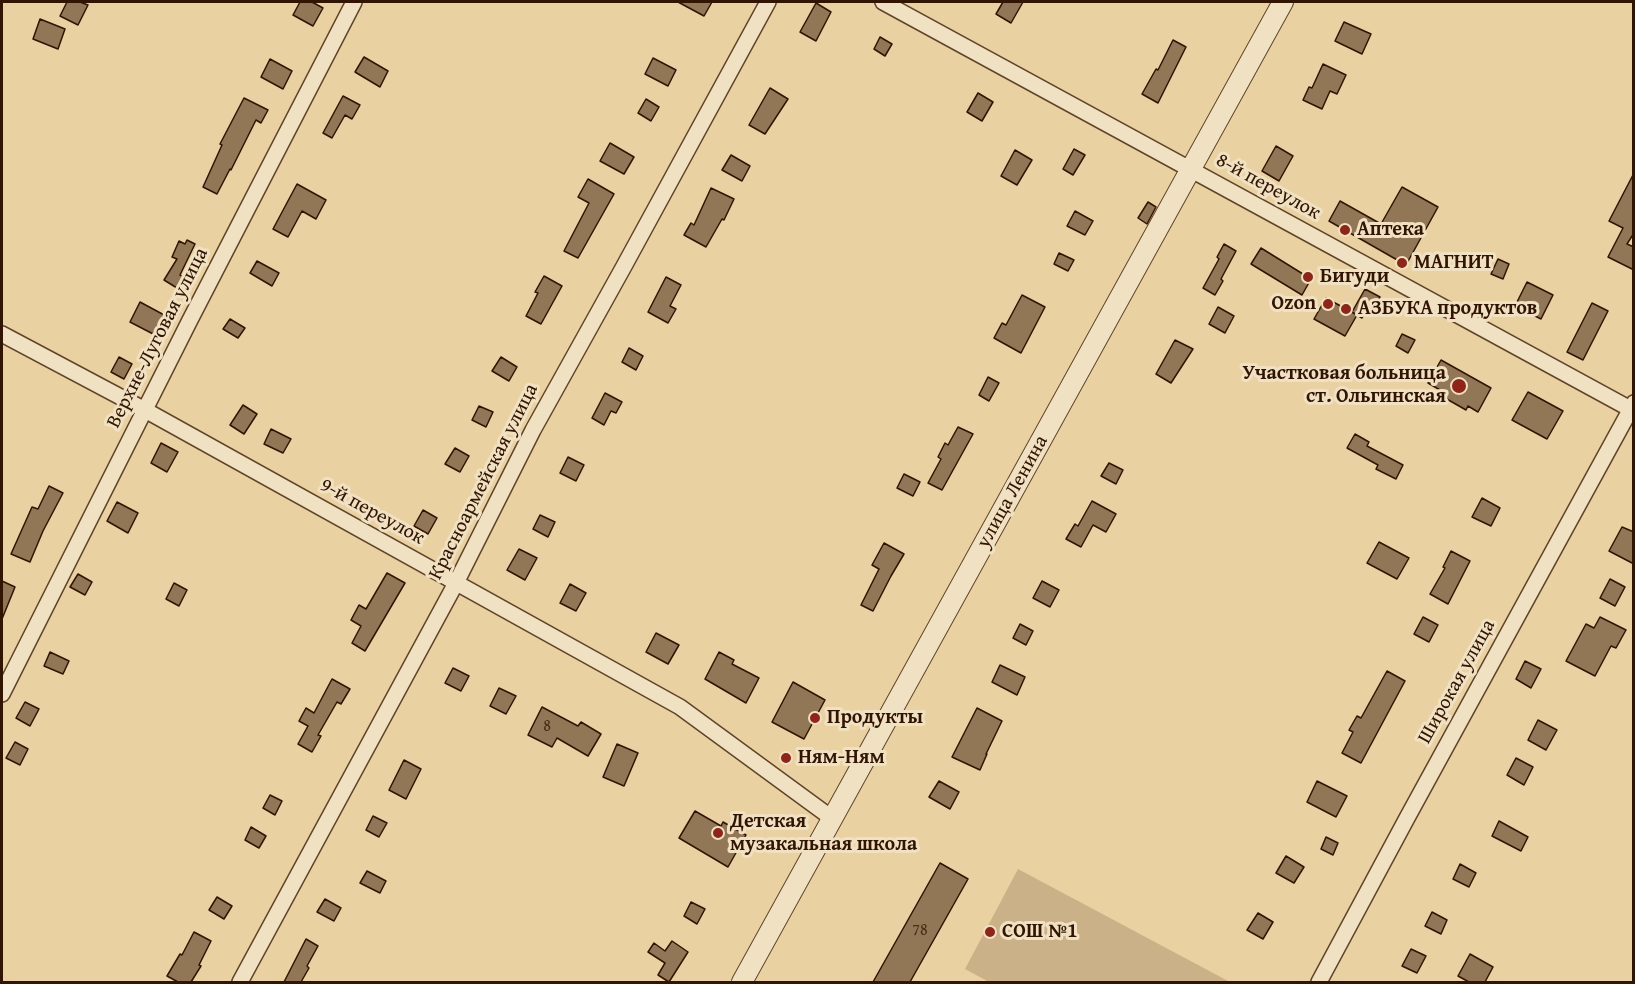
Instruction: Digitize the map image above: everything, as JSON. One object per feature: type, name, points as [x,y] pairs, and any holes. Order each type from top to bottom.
[{"type":"street","name":"Верхне-Луговая улица","points":[[2,694],[354,2]]},
{"type":"street","name":"Красноармейская улица","points":[[240,982],[456,583],[533,430],[768,2]]},
{"type":"street","name":"8-й переулок","points":[[883,2],[1632,407]]},
{"type":"street","name":"улица Ленина","points":[[742,982],[1282,2]]},
{"type":"street","name":"9-й переулок","points":[[2,334],[145,410],[680,707],[833,819]]},
{"type":"street","name":"Широкая улица","points":[[1319,982],[1632,407]]},
{"type":"shaded area","points":[[1018,869],[1230,982],[989,982],[965,969]]},
{"type":"building","points":[[67,2],[80,2],[88,5],[78,25],[60,16]]},
{"type":"building","points":[[300,2],[312,2],[323,8],[313,26],[293,15]]},
{"type":"building","points":[[678,2],[712,2],[704,16]]},
{"type":"building","points":[[1003,2],[1023,2],[1011,23],[996,14]]},
{"type":"building","points":[[816,3],[831,12],[816,41],[800,32]]},
{"type":"building","points":[[40,19],[65,29],[58,49],[33,39]]},
{"type":"building","points":[[1344,22],[1371,34],[1362,54],[1335,41]]},
{"type":"building","points":[[880,37],[892,44],[885,56],[874,49]]},
{"type":"building","points":[[1173,40],[1186,47],[1158,103],[1142,94],[1156,69],[1158,70]]},
{"type":"building","points":[[364,57],[388,71],[380,87],[355,72]]},
{"type":"building","points":[[653,58],[676,70],[668,86],[645,74]]},
{"type":"building","points":[[270,59],[292,71],[283,89],[261,77]]},
{"type":"building","points":[[1323,64],[1346,75],[1337,94],[1330,91],[1322,109],[1303,100],[1309,87],[1312,88]]},
{"type":"building","points":[[770,88],[788,99],[765,134],[749,125]]},
{"type":"building","points":[[978,93],[993,102],[982,121],[967,112]]},
{"type":"building","points":[[343,96],[360,105],[352,119],[345,115],[332,138],[323,133]]},
{"type":"building","points":[[244,98],[268,110],[261,123],[256,120],[217,194],[203,187],[222,145],[220,144]]},
{"type":"building","points":[[646,99],[659,107],[651,121],[638,113]]},
{"type":"building","points":[[610,143],[634,157],[624,174],[600,161]]},
{"type":"building","points":[[1276,146],[1293,156],[1279,181],[1262,171]]},
{"type":"building","points":[[1074,149],[1085,155],[1073,175],[1063,169]]},
{"type":"building","points":[[1015,150],[1032,160],[1017,185],[1001,176]]},
{"type":"building","points":[[731,155],[750,166],[742,181],[722,170]]},
{"type":"building","points":[[1634,173],[1634,233],[1627,244],[1634,247],[1634,270],[1608,257],[1623,228],[1609,221]]},
{"type":"building","points":[[588,179],[614,194],[578,258],[564,251],[589,203],[578,197]]},
{"type":"building","points":[[297,184],[326,200],[316,219],[302,211],[288,237],[273,229]]},
{"type":"building","points":[[1402,187],[1438,207],[1406,265],[1329,221],[1340,201],[1381,224]]},
{"type":"building","points":[[711,188],[734,199],[724,220],[722,219],[706,247],[684,235],[691,223],[694,225]]},
{"type":"building","points":[[1148,202],[1156,207],[1147,224],[1138,218]]},
{"type":"building","points":[[1075,211],[1093,221],[1085,235],[1067,226]]},
{"type":"building","points":[[187,240],[195,244],[180,275],[183,277],[177,288],[164,280],[177,259],[172,257],[179,241],[185,244]]},
{"type":"building","points":[[1224,244],[1236,251],[1215,295],[1203,288],[1219,259],[1217,257]]},
{"type":"building","points":[[1261,248],[1311,279],[1302,295],[1251,264]]},
{"type":"building","points":[[1059,253],[1074,260],[1068,271],[1054,264]]},
{"type":"building","points":[[1498,259],[1509,264],[1503,279],[1491,274]]},
{"type":"building","points":[[257,261],[279,273],[272,286],[250,273]]},
{"type":"building","points":[[544,276],[562,286],[541,324],[526,316]]},
{"type":"building","points":[[666,277],[681,285],[670,306],[676,309],[668,323],[648,312]]},
{"type":"building","points":[[1527,282],[1553,295],[1541,319],[1515,306]]},
{"type":"building","points":[[1365,289],[1380,297],[1373,308],[1369,305],[1362,318],[1352,312]]},
{"type":"building","points":[[1022,295],[1045,307],[1021,353],[994,338],[1002,323],[1006,325]]},
{"type":"building","points":[[1326,298],[1357,315],[1345,336],[1314,319]]},
{"type":"building","points":[[140,302],[166,316],[157,336],[130,322]]},
{"type":"building","points":[[1592,303],[1608,311],[1583,360],[1567,352]]},
{"type":"building","points":[[1218,307],[1234,316],[1225,333],[1209,324]]},
{"type":"building","points":[[230,319],[245,328],[238,338],[223,329]]},
{"type":"building","points":[[1402,334],[1415,340],[1408,353],[1396,346]]},
{"type":"building","points":[[1175,340],[1193,349],[1171,383],[1156,374]]},
{"type":"building","points":[[629,348],[643,356],[636,370],[622,362]]},
{"type":"building","points":[[119,357],[132,364],[124,379],[111,372]]},
{"type":"building","points":[[501,357],[517,367],[509,381],[492,371]]},
{"type":"building","name":"Участковая больница ст. Ольгинская","points":[[1441,360],[1491,388],[1478,412],[1468,406],[1466,410],[1438,394],[1440,390],[1428,383]]},
{"type":"building","points":[[988,377],[999,383],[989,401],[979,395]]},
{"type":"building","points":[[1528,392],[1563,411],[1547,439],[1512,420]]},
{"type":"building","points":[[605,393],[622,402],[616,413],[611,411],[604,425],[592,418]]},
{"type":"building","points":[[243,405],[257,414],[244,434],[230,425]]},
{"type":"building","points":[[479,406],[493,412],[486,427],[472,420]]},
{"type":"building","points":[[958,427],[973,434],[942,490],[928,483],[941,459],[938,457],[945,443],[948,445]]},
{"type":"building","points":[[271,429],[291,439],[283,453],[264,444]]},
{"type":"building","points":[[1355,434],[1369,442],[1367,446],[1403,465],[1396,479],[1376,469],[1378,465],[1347,448]]},
{"type":"building","points":[[161,443],[178,452],[167,472],[151,463]]},
{"type":"building","points":[[455,448],[469,456],[460,472],[445,464]]},
{"type":"building","points":[[568,457],[584,465],[576,481],[560,473]]},
{"type":"building","points":[[1109,463],[1123,470],[1116,484],[1101,476]]},
{"type":"building","points":[[904,474],[920,482],[913,496],[897,488]]},
{"type":"building","points":[[49,486],[63,493],[30,562],[11,554],[32,507],[38,509]]},
{"type":"building","points":[[1482,498],[1500,508],[1491,526],[1472,517]]},
{"type":"building","points":[[1092,501],[1116,514],[1106,532],[1093,525],[1081,547],[1066,539],[1075,524],[1078,526]]},
{"type":"building","points":[[117,502],[138,513],[128,533],[107,521]]},
{"type":"building","points":[[423,510],[437,518],[428,534],[414,526]]},
{"type":"building","points":[[540,515],[555,522],[548,537],[533,529]]},
{"type":"building","points":[[1622,527],[1634,532],[1634,564],[1609,551]]},
{"type":"building","points":[[1379,542],[1409,558],[1397,579],[1367,563]]},
{"type":"building","points":[[884,543],[904,554],[873,611],[861,605],[879,569],[872,565]]},
{"type":"building","points":[[519,549],[537,558],[525,580],[507,570]]},
{"type":"building","points":[[1451,551],[1470,561],[1448,604],[1430,594],[1445,568],[1443,567]]},
{"type":"building","points":[[387,573],[405,583],[365,651],[352,643],[361,626],[351,620],[359,605],[366,609]]},
{"type":"building","points":[[78,574],[92,582],[85,595],[70,587]]},
{"type":"building","points":[[1610,579],[1625,587],[1615,606],[1600,598]]},
{"type":"building","points":[[2,581],[15,587],[2,619]]},
{"type":"building","points":[[1042,581],[1059,590],[1050,607],[1033,598]]},
{"type":"building","points":[[174,583],[187,590],[179,606],[166,599]]},
{"type":"building","points":[[570,584],[586,593],[576,611],[560,603]]},
{"type":"building","points":[[1423,617],[1438,625],[1429,642],[1414,634]]},
{"type":"building","points":[[1600,617],[1626,630],[1616,648],[1611,646],[1595,676],[1566,661],[1586,624],[1594,628]]},
{"type":"building","points":[[1020,624],[1033,631],[1026,645],[1013,638]]},
{"type":"building","points":[[656,633],[679,645],[668,664],[646,652]]},
{"type":"building","points":[[50,652],[69,661],[63,674],[44,666]]},
{"type":"building","points":[[719,652],[734,660],[732,664],[759,678],[746,703],[705,679]]},
{"type":"building","points":[[1525,661],[1541,669],[1531,688],[1516,679]]},
{"type":"building","points":[[1000,665],[1025,677],[1017,695],[992,682]]},
{"type":"building","points":[[453,668],[469,676],[461,691],[445,683]]},
{"type":"building","points":[[1387,671],[1405,681],[1361,763],[1342,753],[1353,732],[1349,730],[1357,716],[1361,718]]},
{"type":"building","points":[[332,679],[350,689],[341,704],[337,702],[318,735],[321,736],[312,752],[298,744],[308,726],[299,721],[306,708],[314,713]]},
{"type":"building","points":[[793,682],[825,700],[804,739],[772,722]]},
{"type":"building","points":[[499,688],[516,696],[506,714],[490,706]]},
{"type":"building","points":[[25,702],[39,709],[30,726],[16,718]]},
{"type":"building","points":[[542,707],[578,726],[581,722],[601,734],[588,756],[557,738],[552,747],[528,735]]},
{"type":"building","points":[[977,708],[1002,721],[980,770],[952,757]]},
{"type":"building","points":[[1538,720],[1557,730],[1546,750],[1528,740]]},
{"type":"building","points":[[15,742],[28,749],[20,765],[6,758]]},
{"type":"building","points":[[617,744],[638,753],[624,786],[603,777]]},
{"type":"building","points":[[1516,758],[1533,767],[1524,785],[1507,775]]},
{"type":"building","points":[[404,760],[421,769],[406,799],[389,790]]},
{"type":"building","points":[[939,781],[959,792],[950,809],[929,797]]},
{"type":"building","points":[[1317,781],[1347,796],[1336,817],[1307,802]]},
{"type":"building","points":[[270,795],[282,801],[275,815],[263,808]]},
{"type":"building","points":[[695,811],[721,826],[723,822],[746,835],[728,867],[679,838]]},
{"type":"building","points":[[373,816],[387,823],[379,837],[366,830]]},
{"type":"building","points":[[1499,821],[1528,837],[1521,851],[1492,836]]},
{"type":"building","points":[[251,827],[266,836],[259,848],[245,840]]},
{"type":"building","points":[[1326,837],[1338,843],[1333,855],[1321,849]]},
{"type":"building","points":[[1286,856],[1304,867],[1294,883],[1276,873]]},
{"type":"building","points":[[940,863],[968,879],[910,982],[873,982]]},
{"type":"building","points":[[1460,864],[1476,873],[1469,887],[1453,879]]},
{"type":"building","points":[[367,871],[386,881],[380,893],[360,883]]},
{"type":"building","points":[[217,897],[232,906],[224,919],[209,910]]},
{"type":"building","points":[[325,899],[341,908],[334,921],[317,912]]},
{"type":"building","points":[[691,902],[705,909],[697,924],[684,916]]},
{"type":"building","points":[[1432,912],[1447,920],[1441,934],[1425,926]]},
{"type":"building","points":[[1258,913],[1273,922],[1263,939],[1247,930]]},
{"type":"building","points":[[194,932],[211,941],[199,965],[201,966],[191,982],[178,982],[167,976],[180,954],[182,955]]},
{"type":"building","points":[[306,939],[318,946],[307,966],[309,968],[301,982],[284,982]]},
{"type":"building","points":[[672,941],[688,952],[669,982],[658,975],[665,963],[648,952],[654,943],[665,951]]},
{"type":"building","points":[[1411,949],[1426,956],[1417,973],[1402,966]]},
{"type":"building","points":[[1470,954],[1493,967],[1485,982],[1469,982],[1458,976]]},
{"type":"place","name":"Аптека","points":[[1345,230]]},
{"type":"place","name":"МАГНИТ","points":[[1402,263]]},
{"type":"place","name":"Бигуди","points":[[1308,277]]},
{"type":"place","name":"Ozon","points":[[1328,304]]},
{"type":"place","name":"АЗБУКА продуктов","points":[[1346,309]]},
{"type":"place","name":"Участковая больница ст. Ольгинская","points":[[1459,386]]},
{"type":"place","name":"Продукты","points":[[815,718]]},
{"type":"place","name":"Ням-Ням","points":[[786,758]]},
{"type":"place","name":"Детская музакальная школа","points":[[718,833]]},
{"type":"place","name":"СОШ №1","points":[[990,932]]}]
